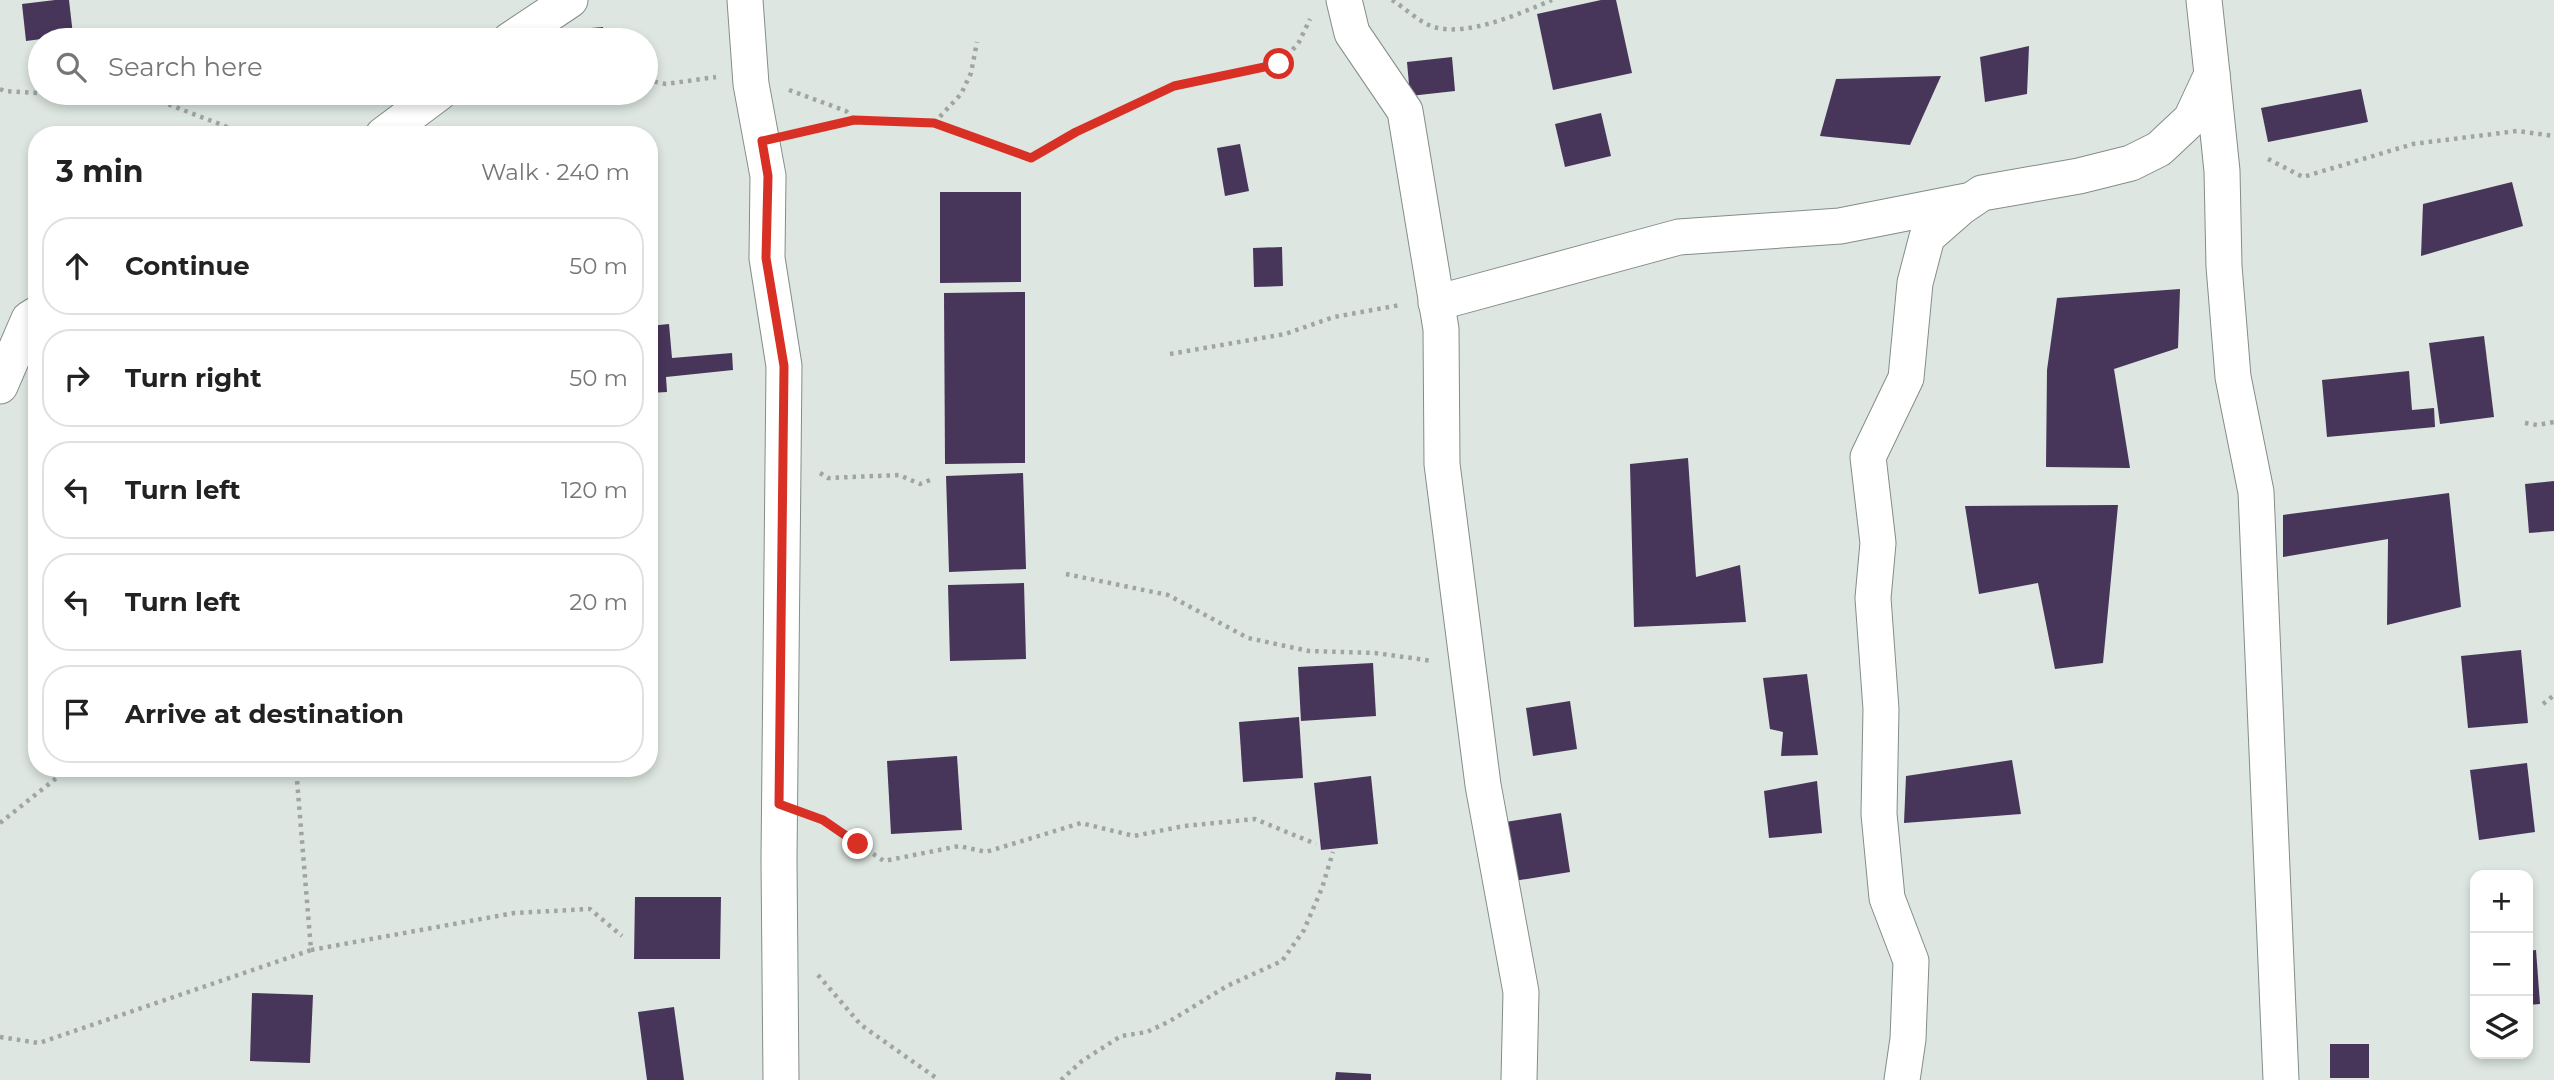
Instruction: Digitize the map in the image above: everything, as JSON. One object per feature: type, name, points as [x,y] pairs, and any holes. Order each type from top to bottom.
[{"type":"street","points":[[528,28],[570,0]]},
{"type":"street","points":[[745,0],[751,76],[768,176],[766,258],[784,366],[779,804],[781,1080]]},
{"type":"street","points":[[2204,0],[2222,171],[2224,266],[2233,377],[2256,492],[2281,1080]]},
{"type":"street","points":[[1329,5],[1352,33],[1405,111],[1441,329],[1443,464],[1483,785],[1521,992],[1518,1080]]},
{"type":"street","points":[[1902,1080],[1908,1039],[1911,961],[1887,898],[1879,814],[1881,709],[1873,598],[1878,543],[1868,457],[1906,378],[1915,283],[1927,237],[1982,193],[2079,176],[2131,163],[2160,149],[2191,119],[2212,74]]},
{"type":"street","points":[[400,126],[440,105]]},
{"type":"street","points":[[1436,303],[1679,237],[1840,226],[1972,200]]},
{"type":"street","points":[[0,386],[28,321]]},
{"type":"path","points":[[1392,0],[1435,28],[1466,29],[1528,11],[1552,0]]},
{"type":"path","points":[[762,141],[854,120],[934,123],[1031,158],[1076,132],[1174,86],[1281,64],[1329,5]]},
{"type":"path","points":[[934,123],[961,94],[971,73],[977,42]]},
{"type":"path","points":[[658,82],[666,84],[703,77],[751,76],[846,111],[854,120]]},
{"type":"path","points":[[0,89],[28,93]]},
{"type":"path","points":[[170,105],[225,126]]},
{"type":"path","points":[[2268,159],[2304,177],[2413,144],[2517,131],[2554,136]]},
{"type":"path","points":[[1170,354],[1285,334],[1334,317],[1386,306],[1436,303]]},
{"type":"path","points":[[2525,423],[2538,425],[2554,422]]},
{"type":"path","points":[[783,461],[808,466],[828,478],[899,475],[920,484],[930,480]]},
{"type":"path","points":[[1066,574],[1168,596],[1248,638],[1308,651],[1375,653],[1468,667]]},
{"type":"path","points":[[2543,704],[2554,695]]},
{"type":"path","points":[[0,823],[58,777]]},
{"type":"path","points":[[297,777],[311,950]]},
{"type":"path","points":[[779,804],[823,820],[884,861],[959,846],[986,852],[1081,823],[1134,836],[1184,826],[1255,819],[1316,844]]},
{"type":"path","points":[[1061,1080],[1082,1061],[1121,1036],[1147,1032],[1227,986],[1282,961],[1304,930],[1322,888],[1333,852]]},
{"type":"path","points":[[0,1037],[39,1043],[311,950],[514,912],[590,909],[622,936]]},
{"type":"path","points":[[780,949],[811,966],[861,1025],[939,1080]]},
{"type":"building","points":[[69,0],[72,28],[28,28],[26,41],[22,4]]},
{"type":"building","points":[[1601,0],[1616,0],[1632,73],[1553,90],[1537,14]]},
{"type":"building","points":[[2029,46],[2027,94],[1985,102],[1980,57]]},
{"type":"building","points":[[1452,57],[1455,91],[1410,96],[1407,62]]},
{"type":"building","points":[[1941,76],[1910,145],[1820,136],[1836,79]]},
{"type":"building","points":[[2361,89],[2368,122],[2268,142],[2261,108]]},
{"type":"building","points":[[1601,113],[1611,156],[1565,167],[1555,124]]},
{"type":"building","points":[[1240,144],[1249,191],[1225,196],[1217,148]]},
{"type":"building","points":[[2512,182],[2523,226],[2421,256],[2423,204]]},
{"type":"building","points":[[940,192],[1021,192],[1021,282],[940,283]]},
{"type":"building","points":[[1282,247],[1283,286],[1254,287],[1253,248]]},
{"type":"building","points":[[2180,289],[2178,348],[2114,369],[2130,468],[2046,467],[2047,370],[2057,298]]},
{"type":"building","points":[[1025,292],[1025,463],[945,464],[944,293]]},
{"type":"building","points":[[669,324],[672,358],[732,353],[733,370],[666,377],[667,392],[658,392],[658,325]]},
{"type":"building","points":[[2484,336],[2494,417],[2440,424],[2429,343]]},
{"type":"building","points":[[2409,371],[2412,410],[2434,408],[2435,427],[2327,437],[2322,380]]},
{"type":"building","points":[[1688,458],[1696,577],[1740,565],[1746,622],[1634,627],[1630,464]]},
{"type":"building","points":[[1023,473],[1026,569],[949,572],[946,476]]},
{"type":"building","points":[[2554,481],[2554,531],[2529,533],[2525,484]]},
{"type":"building","points":[[2449,493],[2461,607],[2387,625],[2388,539],[2283,557],[2283,515]]},
{"type":"building","points":[[2118,505],[2103,663],[2055,669],[2038,583],[1979,594],[1965,506]]},
{"type":"building","points":[[1024,583],[1026,659],[950,661],[948,585]]},
{"type":"building","points":[[2521,650],[2528,723],[2468,728],[2461,656]]},
{"type":"building","points":[[1373,663],[1376,716],[1301,721],[1298,667]]},
{"type":"building","points":[[1807,674],[1818,755],[1781,756],[1783,732],[1770,729],[1763,678]]},
{"type":"building","points":[[1570,701],[1577,749],[1533,756],[1526,708]]},
{"type":"building","points":[[1299,717],[1303,778],[1243,782],[1239,722]]},
{"type":"building","points":[[957,756],[962,830],[891,834],[887,761]]},
{"type":"building","points":[[2012,760],[2021,814],[1904,823],[1906,776]]},
{"type":"building","points":[[2527,763],[2535,832],[2479,840],[2470,770]]},
{"type":"building","points":[[1371,776],[1378,844],[1321,850],[1314,783]]},
{"type":"building","points":[[1817,781],[1822,833],[1769,838],[1764,791]]},
{"type":"building","points":[[1561,813],[1570,872],[1508,882],[1499,823]]},
{"type":"building","points":[[635,897],[721,897],[720,959],[634,959]]},
{"type":"building","points":[[2533,950],[2536,950],[2540,1004],[2533,1005],[2533,996]]},
{"type":"building","points":[[252,993],[313,995],[310,1063],[250,1061]]},
{"type":"building","points":[[674,1007],[684,1080],[647,1080],[638,1012]]},
{"type":"building","points":[[2330,1044],[2369,1044],[2369,1078],[2330,1078]]},
{"type":"building","points":[[1336,1072],[1371,1074],[1371,1080],[1335,1080]]},
{"type":"route","points":[[858,844],[823,820],[779,804],[784,366],[766,258],[768,176],[762,141],[854,120],[934,123],[1031,158],[1076,132],[1174,86],[1279,64]]}]
